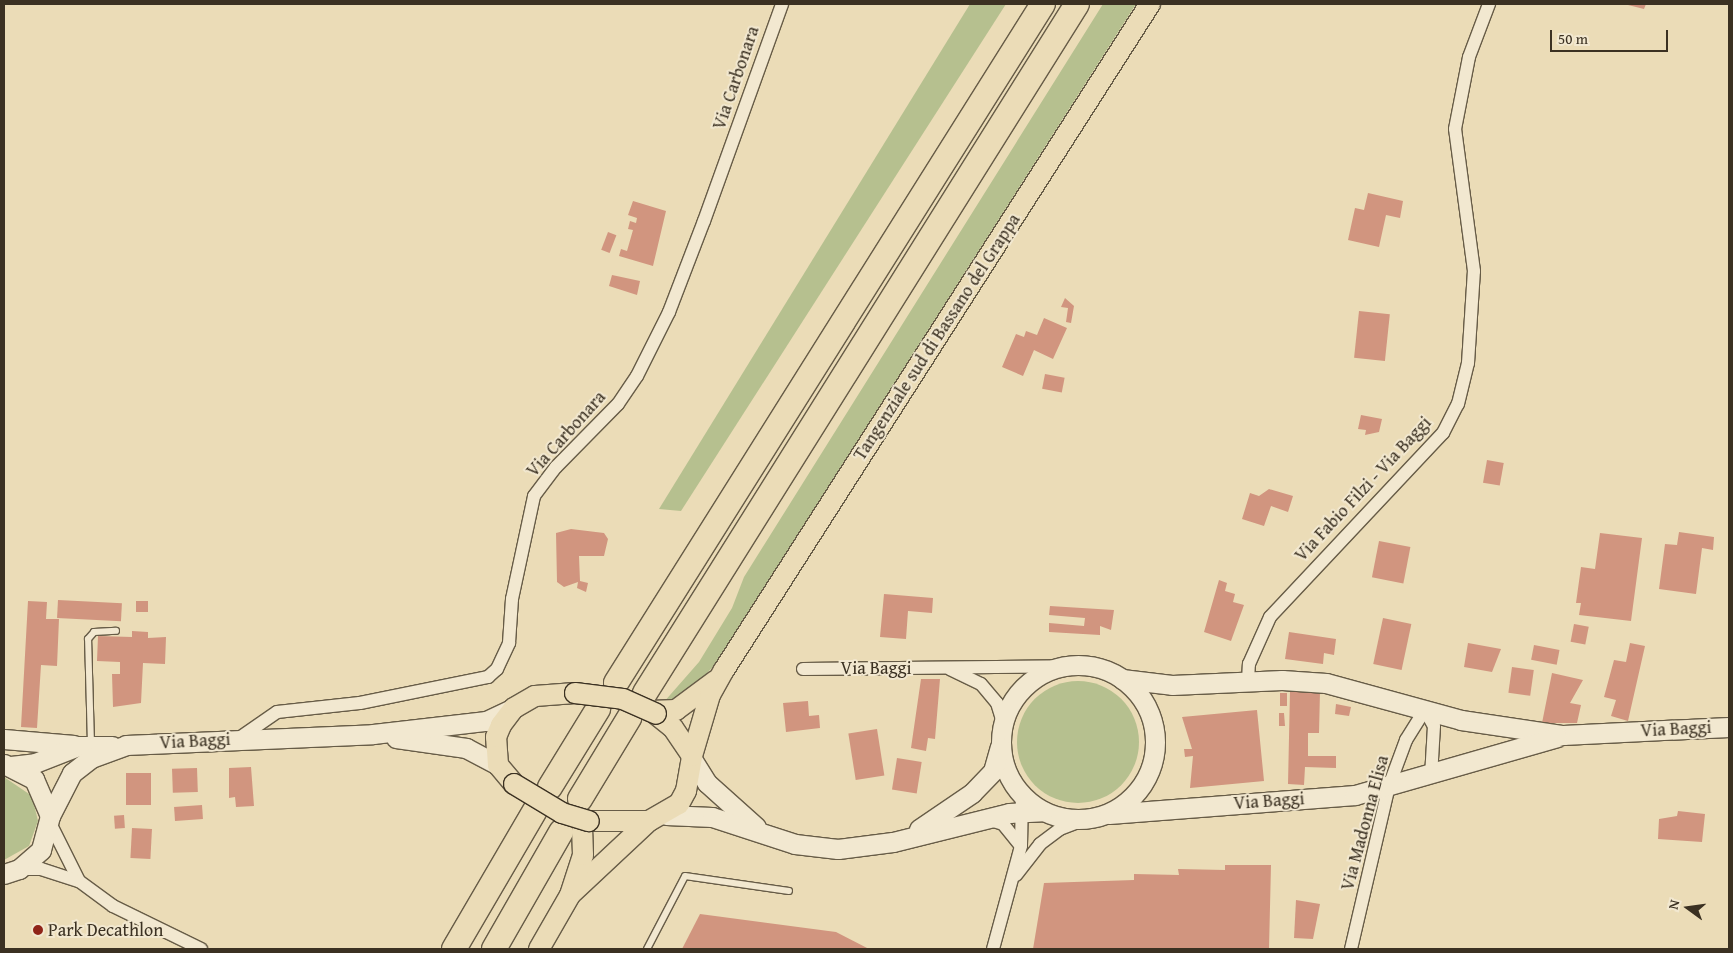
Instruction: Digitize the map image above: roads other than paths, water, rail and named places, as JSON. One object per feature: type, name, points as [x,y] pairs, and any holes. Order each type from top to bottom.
[{"type":"highway","points":[[616,682],[1043,4]]},
{"type":"highway","points":[[494,949],[575,819],[647,709],[1077,4]]},
{"type":"highway","points":[[550,787],[598,709]]},
{"type":"highway","points":[[454,949],[534,812]]},
{"type":"main road","name":"Tangenziale sud di Bassano del Grappa","points":[[570,895],[686,791],[692,758],[710,696],[724,670],[1150,4]]},
{"type":"main road","name":"Via Baggi","points":[[1030,806],[1004,764],[1001,746],[1003,723],[1027,685],[1068,666],[1105,670],[1122,679],[1172,685],[1248,681],[1326,683],[1425,710],[1563,735],[1729,727]]},
{"type":"main road","name":"Tangenziale sud di Bassano del Grappa","points":[[647,709],[676,710],[704,693],[724,670]]},
{"type":"main road","name":"Via Baggi","points":[[1106,814],[1138,789],[1154,751],[1148,710],[1122,679]]},
{"type":"main road","points":[[658,818],[575,819],[514,784],[498,765],[496,738],[514,708],[534,696],[575,693],[623,699],[647,709],[674,728],[692,758]]},
{"type":"main road","name":"Via Baggi","points":[[8,874],[40,850],[50,820],[72,773],[91,758],[126,745],[373,734],[486,721],[514,708]]},
{"type":"main road","name":"Via Baggi","points":[[373,734],[466,748],[498,765]]},
{"type":"main road","name":"Via Baggi","points":[[658,818],[712,817],[761,831],[795,844],[838,849],[893,842],[987,819],[1030,806],[1086,819],[1106,814],[1355,795],[1430,776],[1563,735]]},
{"type":"main road","points":[[4,739],[84,746],[126,745]]},
{"type":"main road","points":[[7,765],[35,763],[84,746]]},
{"type":"main road","name":"Via Baggi","points":[[893,842],[947,814],[972,793],[992,771],[1001,746]]},
{"type":"main road","name":"Via Baggi","points":[[692,758],[707,783],[761,831]]},
{"type":"main road","points":[[7,765],[34,779],[50,820]]},
{"type":"main road","name":"Tangenziale sud di Bassano del Grappa","points":[[539,949],[570,895],[583,855],[575,819]]},
{"type":"street","name":"Via Carbonara","points":[[238,739],[277,712],[360,703],[459,684],[488,677],[497,669],[509,642],[512,599],[534,496],[618,404],[653,344],[704,221],[782,4]]},
{"type":"street","name":"Via Fabio Filzi - Via Baggi","points":[[1248,681],[1249,664],[1270,617],[1443,433],[1458,404],[1468,363],[1474,271],[1455,128],[1469,57],[1489,4]]},
{"type":"street","name":"Via Baggi","points":[[803,669],[1068,666]]},
{"type":"street","name":"Via Baggi","points":[[948,668],[981,684],[997,703],[1003,723]]},
{"type":"street","points":[[1425,710],[1434,726],[1430,776]]},
{"type":"street","name":"Via Madonna Elisa","points":[[1351,949],[1390,786],[1406,740],[1425,710]]},
{"type":"street","points":[[993,949],[1014,877],[1030,806]]},
{"type":"street","points":[[987,819],[1003,824],[1020,846]]},
{"type":"street","points":[[1014,877],[1040,844],[1060,829],[1086,819]]},
{"type":"street","points":[[50,820],[79,881]]},
{"type":"street","points":[[8,874],[41,869],[79,881],[113,906],[201,949]]},
{"type":"lane","points":[[84,746],[88,639],[94,632],[116,631]]},
{"type":"lane","points":[[647,949],[685,876],[789,891]]},
{"type":"place","name":"Park Decathlon","points":[[38,930]]}]
